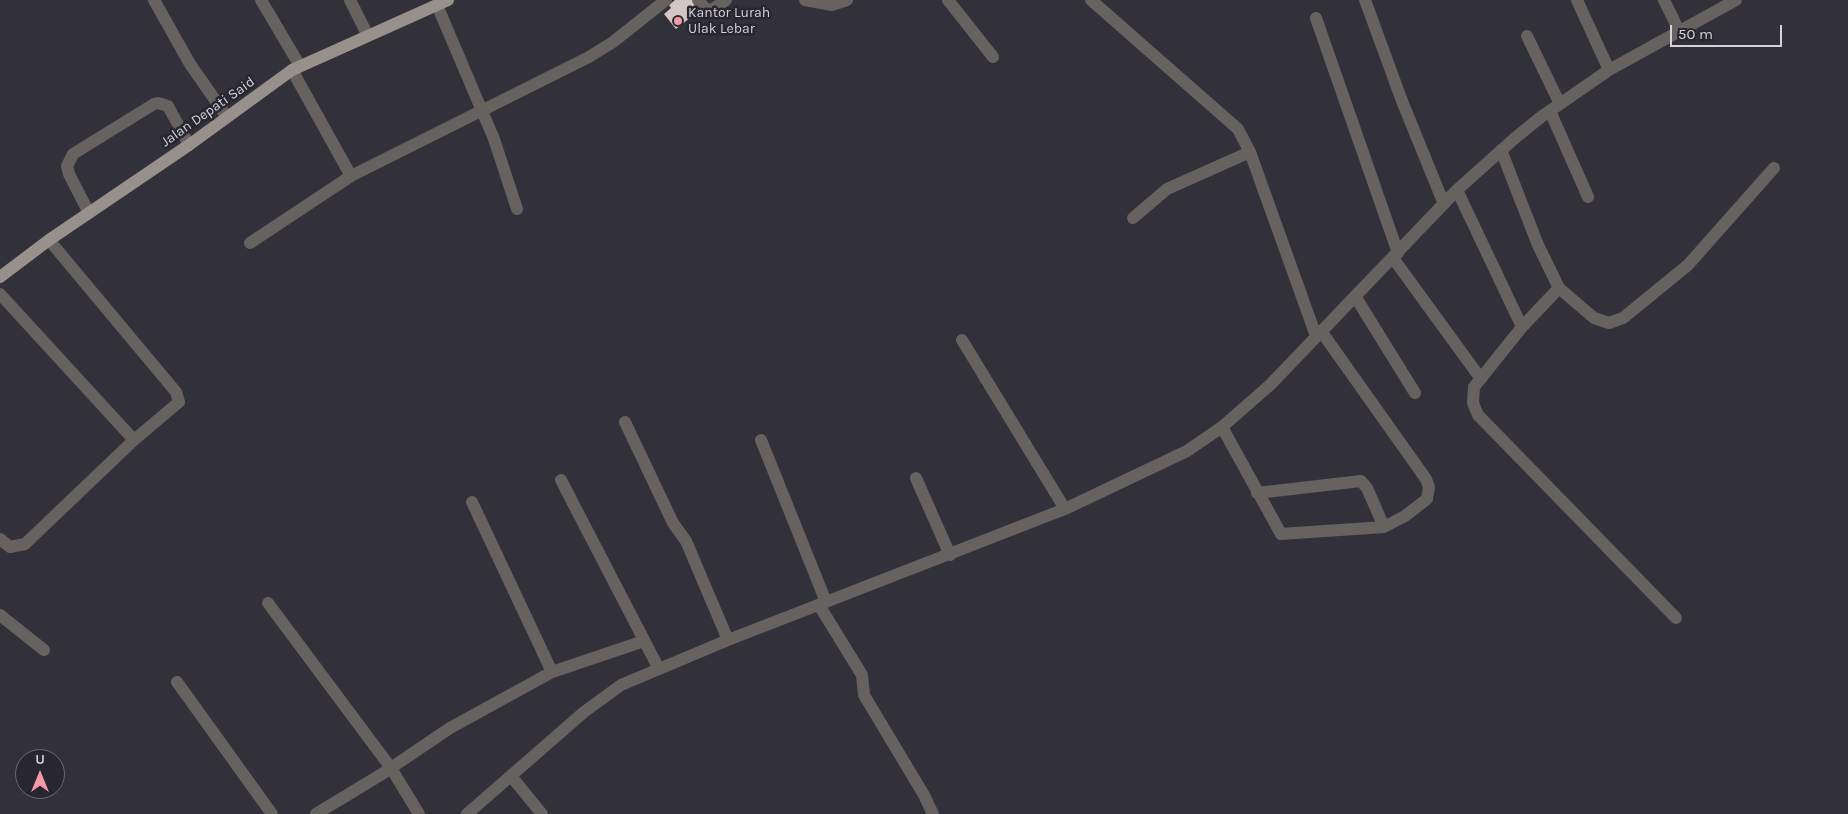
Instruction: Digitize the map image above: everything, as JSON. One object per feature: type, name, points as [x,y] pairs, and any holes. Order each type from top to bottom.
[{"type":"main road","name":"Jalan Depati Said","points":[[0,277],[49,240],[189,145],[296,68],[443,2]]},
{"type":"street","points":[[154,0],[190,64],[227,118]]},
{"type":"street","points":[[262,0],[351,176]]},
{"type":"street","points":[[350,0],[368,36]]},
{"type":"street","points":[[250,243],[351,176],[482,112],[613,42],[666,0]]},
{"type":"street","points":[[698,0],[704,7],[710,10],[726,0]]},
{"type":"street","points":[[805,0],[832,5],[847,0]]},
{"type":"street","points":[[948,0],[993,57]]},
{"type":"street","points":[[1091,0],[1238,129],[1250,152],[1318,333],[1426,479],[1429,495],[1421,505],[1384,527],[1282,534],[1257,493],[1222,427]]},
{"type":"street","points":[[1365,0],[1402,101],[1444,204]]},
{"type":"street","points":[[1577,0],[1609,70]]},
{"type":"street","points":[[1664,0],[1679,30]]},
{"type":"street","points":[[467,814],[604,696],[621,685],[728,640],[1065,509],[1173,460],[1222,427],[1270,385],[1457,190],[1501,150],[1555,107],[1609,70],[1736,0]]},
{"type":"street","points":[[443,2],[482,112],[494,139],[517,208]]},
{"type":"street","points":[[1316,18],[1395,256],[1480,379]]},
{"type":"street","points":[[1527,36],[1588,197]]},
{"type":"street","points":[[89,212],[68,174],[67,166],[74,154],[158,103],[168,106],[189,145]]},
{"type":"street","points":[[1501,150],[1538,245],[1559,288],[1594,318],[1602,322],[1617,322],[1688,264],[1774,168]]},
{"type":"street","points":[[1133,218],[1167,189],[1250,152]]},
{"type":"street","points":[[1457,190],[1522,327]]},
{"type":"street","points":[[0,539],[10,547],[26,544],[134,440],[176,407],[178,398],[49,240]]},
{"type":"street","points":[[1559,288],[1522,327],[1474,387],[1472,397],[1478,414],[1676,618]]},
{"type":"street","points":[[0,294],[134,440]]},
{"type":"street","points":[[1355,296],[1415,394]]},
{"type":"street","points":[[962,340],[1065,509]]},
{"type":"street","points":[[625,422],[673,523],[686,541],[728,640]]},
{"type":"street","points":[[762,440],[823,603],[862,676],[864,694],[924,795],[933,814]]},
{"type":"street","points":[[916,478],[950,555]]},
{"type":"street","points":[[561,480],[659,669]]},
{"type":"street","points":[[1257,493],[1361,481],[1367,488],[1384,527]]},
{"type":"street","points":[[472,502],[552,672]]},
{"type":"street","points":[[268,603],[391,768],[419,814]]},
{"type":"street","points":[[0,615],[44,650]]},
{"type":"street","points":[[316,814],[391,768],[450,728],[552,672],[644,641]]},
{"type":"street","points":[[177,682],[272,814]]},
{"type":"street","points":[[511,776],[542,814]]},
{"type":"building","name":"Kantor Lurah Ulak Lebar","points":[[675,0],[695,0],[701,9],[676,29],[664,14],[671,8],[669,5]]},
{"type":"place","name":"Kantor Lurah Ulak Lebar","points":[[678,21]]}]
